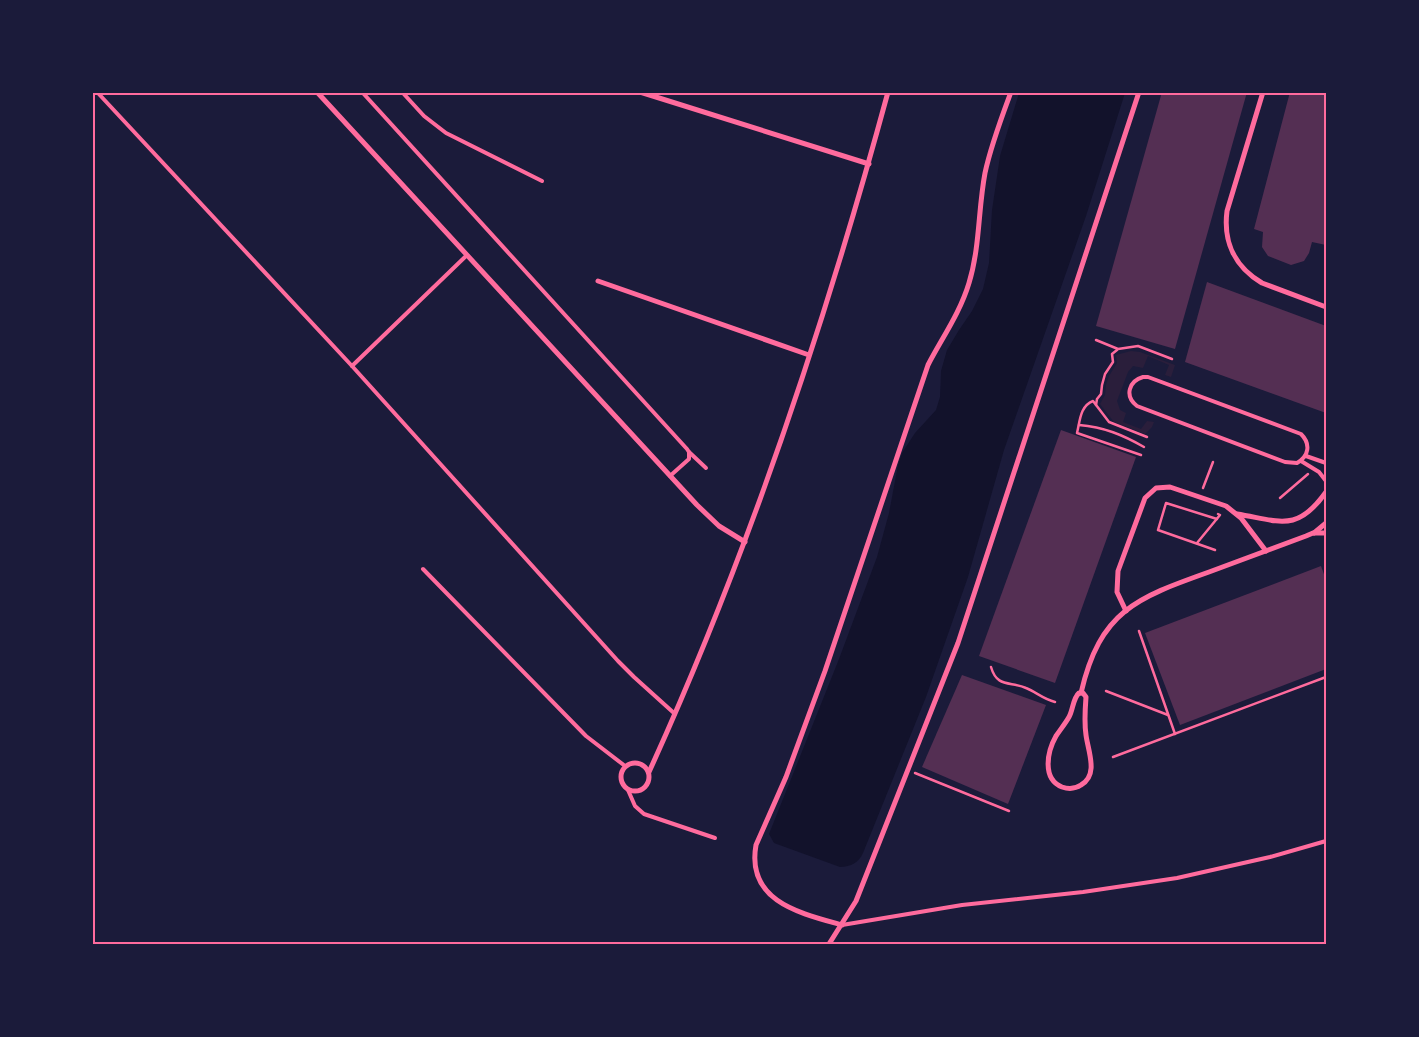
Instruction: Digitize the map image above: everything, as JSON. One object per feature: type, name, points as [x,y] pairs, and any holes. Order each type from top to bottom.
[{"type":"street","points":[[317,92],[466,256],[708,516],[745,542]]},
{"type":"street","points":[[640,92],[869,164]]},
{"type":"street","points":[[649,772],[641,763],[630,763],[625,766],[620,776],[621,782],[628,790],[640,790],[645,788],[648,783],[649,772],[700,655],[745,542],[809,355],[869,164],[888,92]]},
{"type":"street","points":[[842,925],[793,909],[769,895],[763,888],[756,871],[754,853],[786,777],[825,671],[928,365],[952,324],[969,284],[978,244],[986,173],[993,142],[1011,92]]},
{"type":"street","points":[[829,944],[856,901],[942,687],[974,600],[1139,92]]},
{"type":"street","points":[[1263,92],[1227,211],[1227,239],[1230,249],[1240,265],[1254,278],[1262,283],[1326,307]]},
{"type":"street","points":[[598,281],[809,355]]},
{"type":"street","points":[[1126,611],[1117,592],[1118,571],[1143,502],[1151,491],[1160,487],[1170,487],[1220,504],[1237,514],[1266,551]]},
{"type":"street","points":[[1237,514],[1284,521],[1294,520],[1310,512],[1326,492]]},
{"type":"street","points":[[1082,693],[1087,668],[1099,643],[1115,620],[1126,611],[1149,595],[1162,589],[1313,533],[1326,523]]},
{"type":"street","points":[[1313,533],[1326,533]]},
{"type":"street","points":[[1082,693],[1086,697],[1085,730],[1092,766],[1091,772],[1084,783],[1072,788],[1066,788],[1055,783],[1051,778],[1049,757],[1052,743],[1070,715],[1076,696],[1082,693]]},
{"type":"lane","points":[[97,92],[352,366],[618,661],[675,714]]},
{"type":"lane","points":[[321,97],[327,92]]},
{"type":"lane","points":[[362,92],[689,452],[706,468]]},
{"type":"lane","points":[[402,92],[424,116],[446,133],[542,181]]},
{"type":"lane","points":[[352,366],[466,256]]},
{"type":"lane","points":[[1148,377],[1296,432],[1301,434],[1307,442],[1308,451],[1306,456],[1301,461],[1286,462],[1137,406],[1130,399],[1129,389],[1131,384],[1139,378],[1148,377]]},
{"type":"lane","points":[[670,476],[687,462],[689,452]]},
{"type":"lane","points":[[1306,456],[1326,464]]},
{"type":"lane","points":[[1301,461],[1323,476],[1326,481]]},
{"type":"lane","points":[[422,569],[586,736],[625,766]]},
{"type":"lane","points":[[628,790],[635,806],[644,814],[715,838]]},
{"type":"lane","points":[[842,925],[962,905],[1083,892],[1177,878],[1270,857],[1326,841]]},
{"type":"path","points":[[1096,340],[1118,349],[1138,346],[1172,359]]},
{"type":"path","points":[[1096,405],[1097,399],[1102,394],[1105,374],[1113,362],[1112,354],[1118,349]]},
{"type":"path","points":[[1141,455],[1078,433],[1085,405],[1093,401],[1109,422],[1147,437]]},
{"type":"path","points":[[1079,425],[1115,432],[1144,448]]},
{"type":"path","points":[[1203,488],[1213,462]]},
{"type":"path","points":[[1280,498],[1314,469]]},
{"type":"path","points":[[1215,550],[1158,530],[1166,503],[1217,519]]},
{"type":"path","points":[[1197,543],[1220,515],[1212,512]]},
{"type":"path","points":[[1139,631],[1175,734]]},
{"type":"path","points":[[991,667],[1000,681],[1010,685],[1023,686],[1044,699],[1055,702]]},
{"type":"path","points":[[1114,757],[1326,677]]},
{"type":"path","points":[[1106,691],[1168,715]]},
{"type":"path","points":[[909,770],[1009,811]]},
{"type":"shaded area","points":[[1019,93],[1125,93],[1086,216],[1004,450],[968,577],[926,697],[863,853],[854,863],[840,867],[774,843],[769,834],[839,659],[877,557],[902,453],[915,433],[936,410],[940,397],[941,371],[947,350],[972,311],[983,289],[989,263],[992,210],[1000,156]]},
{"type":"shaded area","points":[[1131,351],[1140,352],[1175,365],[1171,377],[1165,375],[1169,365],[1148,356],[1143,368],[1133,366],[1128,372],[1117,401],[1120,410],[1126,413],[1123,422],[1141,429],[1147,421],[1154,422],[1145,434],[1114,422],[1100,404],[1105,395],[1109,376],[1117,363],[1116,355]]},
{"type":"building","points":[[1162,92],[1247,92],[1175,349],[1096,326]]},
{"type":"building","points":[[1290,92],[1326,92],[1326,245],[1312,242],[1309,253],[1304,261],[1291,265],[1268,256],[1262,247],[1263,232],[1254,229]]},
{"type":"building","points":[[1207,282],[1326,326],[1326,413],[1185,362]]},
{"type":"building","points":[[1061,430],[1136,457],[1055,683],[979,656]]},
{"type":"building","points":[[1321,566],[1326,580],[1326,669],[1180,725],[1145,633]]},
{"type":"building","points":[[962,675],[1046,705],[1008,804],[922,767]]}]
